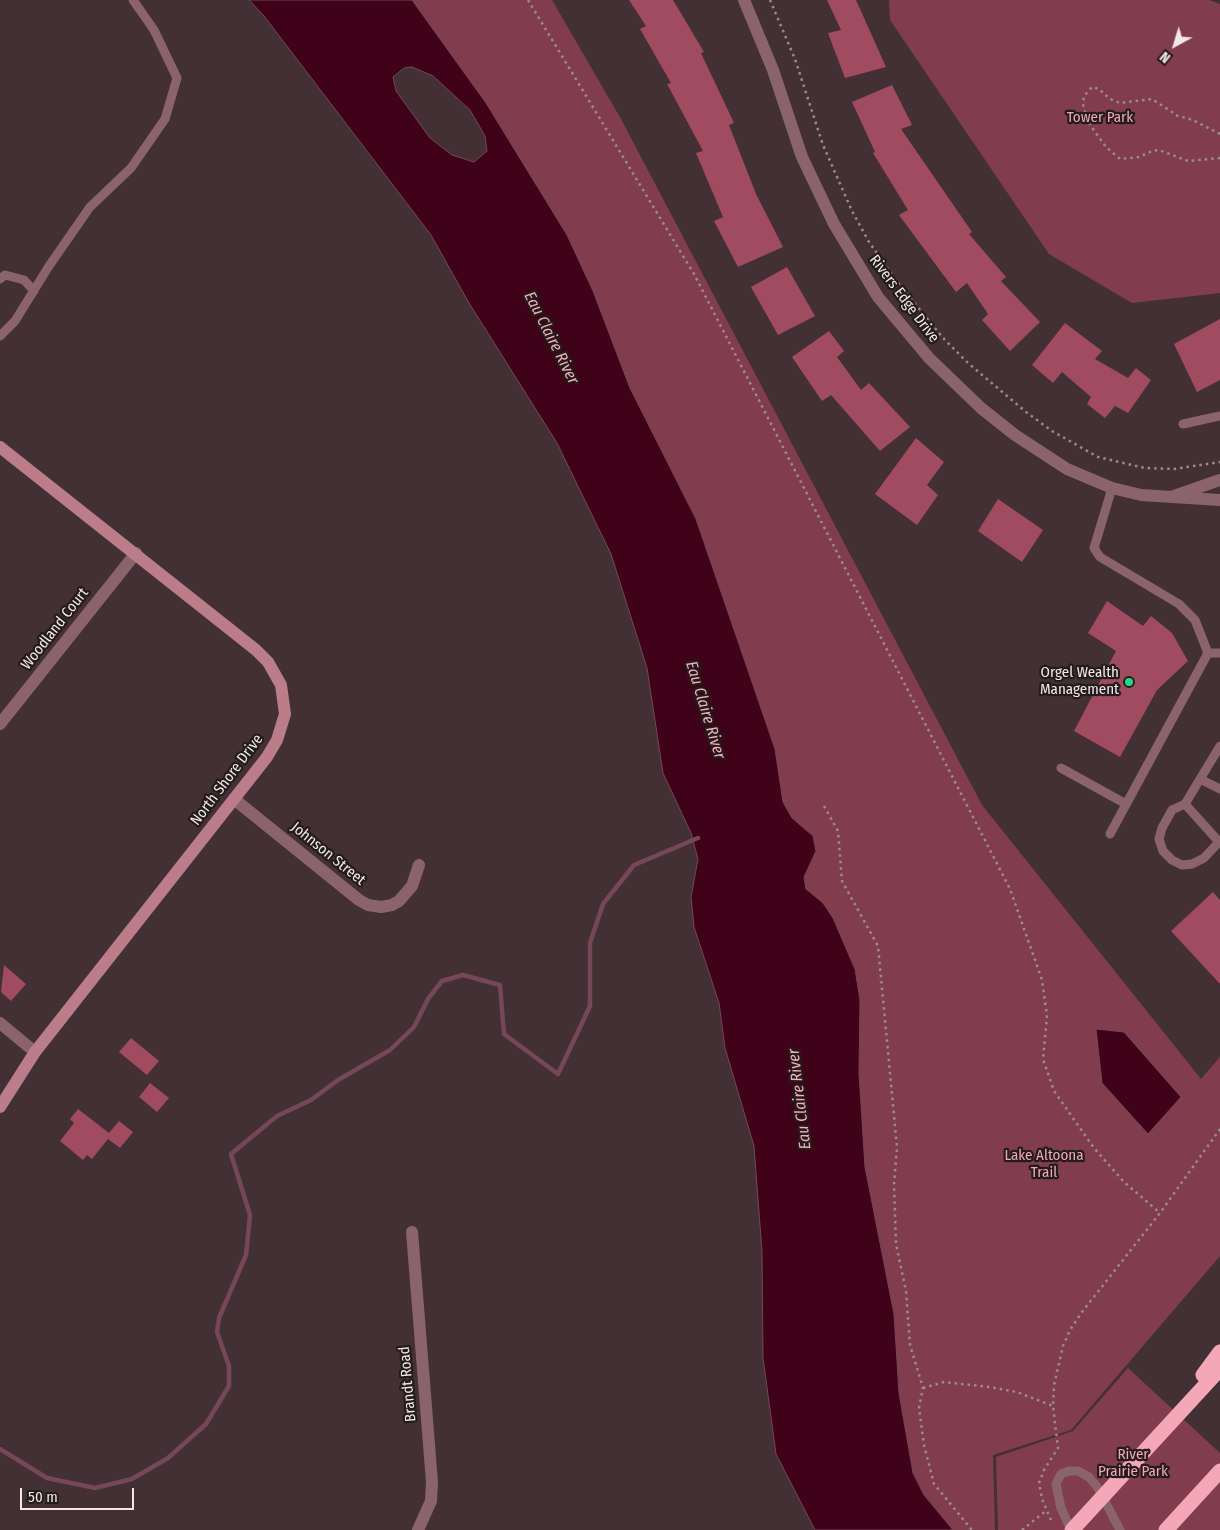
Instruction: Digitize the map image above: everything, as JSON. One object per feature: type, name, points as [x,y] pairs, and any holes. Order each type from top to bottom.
[{"type":"highway","points":[[1156,1441],[1220,1352]]},
{"type":"highway","points":[[1072,1530],[1156,1441],[1220,1369]]},
{"type":"highway","points":[[1166,1530],[1220,1471]]},
{"type":"highway","points":[[1198,1496],[1220,1477]]},
{"type":"street","name":"Rivers Edge Drive","points":[[744,0],[758,30],[802,157],[816,190],[854,260],[878,297],[929,358],[981,408],[1015,435],[1066,469],[1112,488],[1141,495],[1220,500]]},
{"type":"street","name":"North Shore Drive","points":[[0,447],[256,650],[268,662],[281,685],[285,714],[282,727],[267,757],[35,1052],[0,1107]]},
{"type":"street","name":"Rivers Edge Drive","points":[[1166,498],[1220,480]]},
{"type":"street","name":"Woodland Court","points":[[0,724],[136,553]]},
{"type":"street","name":"Johnson Street","points":[[234,799],[359,900],[368,904],[381,907],[392,906],[399,901],[412,886],[419,866]]},
{"type":"street","points":[[0,1023],[35,1052]]},
{"type":"street","name":"Brandt Road","points":[[412,1232],[432,1482],[431,1501],[418,1530]]},
{"type":"lane","points":[[0,336],[15,321],[90,207],[131,168],[166,119],[176,78],[154,30],[134,0]]},
{"type":"lane","points":[[0,279],[5,275],[24,280],[34,291]]},
{"type":"lane","points":[[1184,424],[1220,416]]},
{"type":"lane","points":[[1112,488],[1094,548],[1100,557],[1179,604],[1195,620],[1208,653]]},
{"type":"lane","points":[[1208,653],[1220,653]]},
{"type":"lane","points":[[1110,834],[1208,653]]},
{"type":"lane","points":[[1185,804],[1220,843],[1204,858],[1192,864],[1182,865],[1172,860],[1163,851],[1159,839],[1162,828],[1172,810],[1185,804],[1202,780],[1220,746]]},
{"type":"lane","points":[[1061,768],[1126,804]]},
{"type":"lane","points":[[1202,780],[1220,789]]},
{"type":"lane","points":[[1072,1530],[1060,1505],[1056,1490],[1058,1479],[1065,1472],[1078,1471],[1089,1477],[1098,1488],[1120,1530]]},
{"type":"path","points":[[528,0],[694,274],[1010,888],[1042,980],[1047,1016],[1043,1058],[1054,1091],[1094,1148],[1124,1182],[1160,1213]]},
{"type":"path","points":[[770,0],[795,59],[823,145],[852,211],[895,279],[949,344],[981,375],[1026,412],[1068,441],[1098,456],[1123,464],[1165,469],[1204,466],[1220,462]]},
{"type":"path","points":[[1220,134],[1212,128],[1178,116],[1152,99],[1120,103],[1110,99],[1099,88],[1092,87],[1084,96],[1083,104],[1088,122],[1097,136],[1120,159],[1139,157],[1159,150],[1188,161],[1220,158]]},
{"type":"path","points":[[824,806],[838,831],[842,880],[878,946],[897,1147],[894,1184],[896,1244],[906,1291],[910,1345],[923,1388],[919,1408],[924,1445],[934,1484],[972,1530]]},
{"type":"path","points":[[1053,1524],[1040,1491],[1040,1483],[1044,1470],[1058,1448],[1053,1406],[1058,1366],[1070,1330],[1160,1213],[1220,1129]]},
{"type":"path","points":[[923,1388],[944,1382],[989,1387],[1017,1392],[1053,1406]]},
{"type":"path","points":[[1022,1530],[1047,1510],[1060,1505]]},
{"type":"green space","name":"Lake Altoona Trail","points":[[412,0],[552,0],[621,119],[982,805],[1201,1079],[1220,1057],[1220,1256],[1071,1430],[993,1455],[995,1530],[953,1530],[924,1495],[913,1473],[899,1393],[894,1314],[865,1167],[859,1073],[860,1000],[855,969],[833,918],[823,903],[806,889],[804,877],[816,851],[813,836],[792,818],[783,802],[775,749],[696,519],[630,388],[593,291],[567,235]]},
{"type":"green space","name":"Tower Park","points":[[889,0],[1209,0],[1220,4],[1220,293],[1132,303],[1049,254],[890,20]]},
{"type":"green space","name":"River Prairie Park","points":[[1128,1368],[1220,1453],[1220,1530],[998,1530],[996,1457],[1073,1431]]},
{"type":"water","name":"Eau Claire River","points":[[249,0],[412,0],[486,103],[567,235],[593,291],[630,388],[696,519],[775,749],[783,802],[792,818],[813,836],[816,851],[804,877],[806,889],[823,903],[833,918],[855,969],[860,1000],[859,1073],[865,1167],[894,1314],[899,1393],[913,1473],[924,1495],[953,1530],[815,1530],[776,1454],[763,1358],[762,1252],[754,1146],[725,1048],[719,1003],[694,927],[691,897],[698,859],[691,833],[663,773],[647,668],[611,554],[557,443],[469,303],[431,235],[264,16]],"holes":[[[412,67],[433,76],[470,110],[485,136],[487,151],[474,162],[452,155],[430,138],[396,91],[393,77],[404,68]]]},
{"type":"water","points":[[1096,1029],[1124,1032],[1181,1097],[1148,1134],[1102,1083]]},
{"type":"building","points":[[629,0],[673,0],[704,52],[701,53],[734,123],[729,125],[756,194],[783,247],[738,267],[714,221],[723,217],[696,153],[703,151],[667,84],[671,83],[640,29],[646,26]]},
{"type":"building","points":[[827,0],[856,0],[886,67],[845,78],[828,33],[841,30]]},
{"type":"building","points":[[892,85],[912,125],[901,129],[972,232],[969,234],[1006,277],[1001,281],[1040,322],[1010,351],[982,320],[988,314],[967,283],[956,292],[899,215],[908,210],[873,153],[875,152],[852,102]]},
{"type":"building","points":[[787,267],[815,316],[778,335],[751,287]]},
{"type":"building","points":[[1220,319],[1220,380],[1197,392],[1174,344]]},
{"type":"building","points":[[1065,323],[1102,351],[1095,359],[1128,378],[1136,368],[1151,380],[1128,413],[1115,406],[1105,418],[1087,404],[1091,397],[1062,372],[1053,383],[1032,365]]},
{"type":"building","points":[[829,331],[844,351],[837,357],[861,390],[869,383],[910,427],[880,451],[831,395],[822,401],[792,357]]},
{"type":"building","points":[[916,438],[944,462],[927,485],[938,495],[917,525],[875,494]]},
{"type":"building","points":[[998,499],[1043,530],[1022,562],[978,531]]},
{"type":"building","points":[[1107,601],[1143,626],[1151,616],[1172,633],[1188,661],[1157,690],[1120,757],[1074,731],[1116,651],[1088,633]]},
{"type":"building","points":[[1213,892],[1220,900],[1220,984],[1171,931]]},
{"type":"building","points":[[4,965],[26,984],[11,1001],[1,992]]},
{"type":"building","points":[[131,1038],[159,1061],[147,1075],[119,1052]]},
{"type":"building","points":[[150,1083],[169,1098],[157,1112],[139,1097]]},
{"type":"building","points":[[78,1109],[109,1133],[119,1121],[133,1132],[120,1148],[108,1139],[92,1159],[87,1155],[83,1160],[60,1141],[74,1123],[70,1119]]},
{"type":"waterway","points":[[0,1449],[47,1478],[95,1488],[132,1479],[168,1458],[206,1424],[229,1386],[229,1366],[217,1332],[219,1318],[246,1255],[250,1215],[231,1154],[277,1116],[311,1100],[338,1080],[390,1050],[414,1027],[428,999],[442,981],[463,975],[500,985],[504,1034],[558,1074],[590,1006],[590,943],[603,904],[634,865],[698,838]]},
{"type":"place","name":"Orgel Wealth Management","points":[[1129,682]]}]
